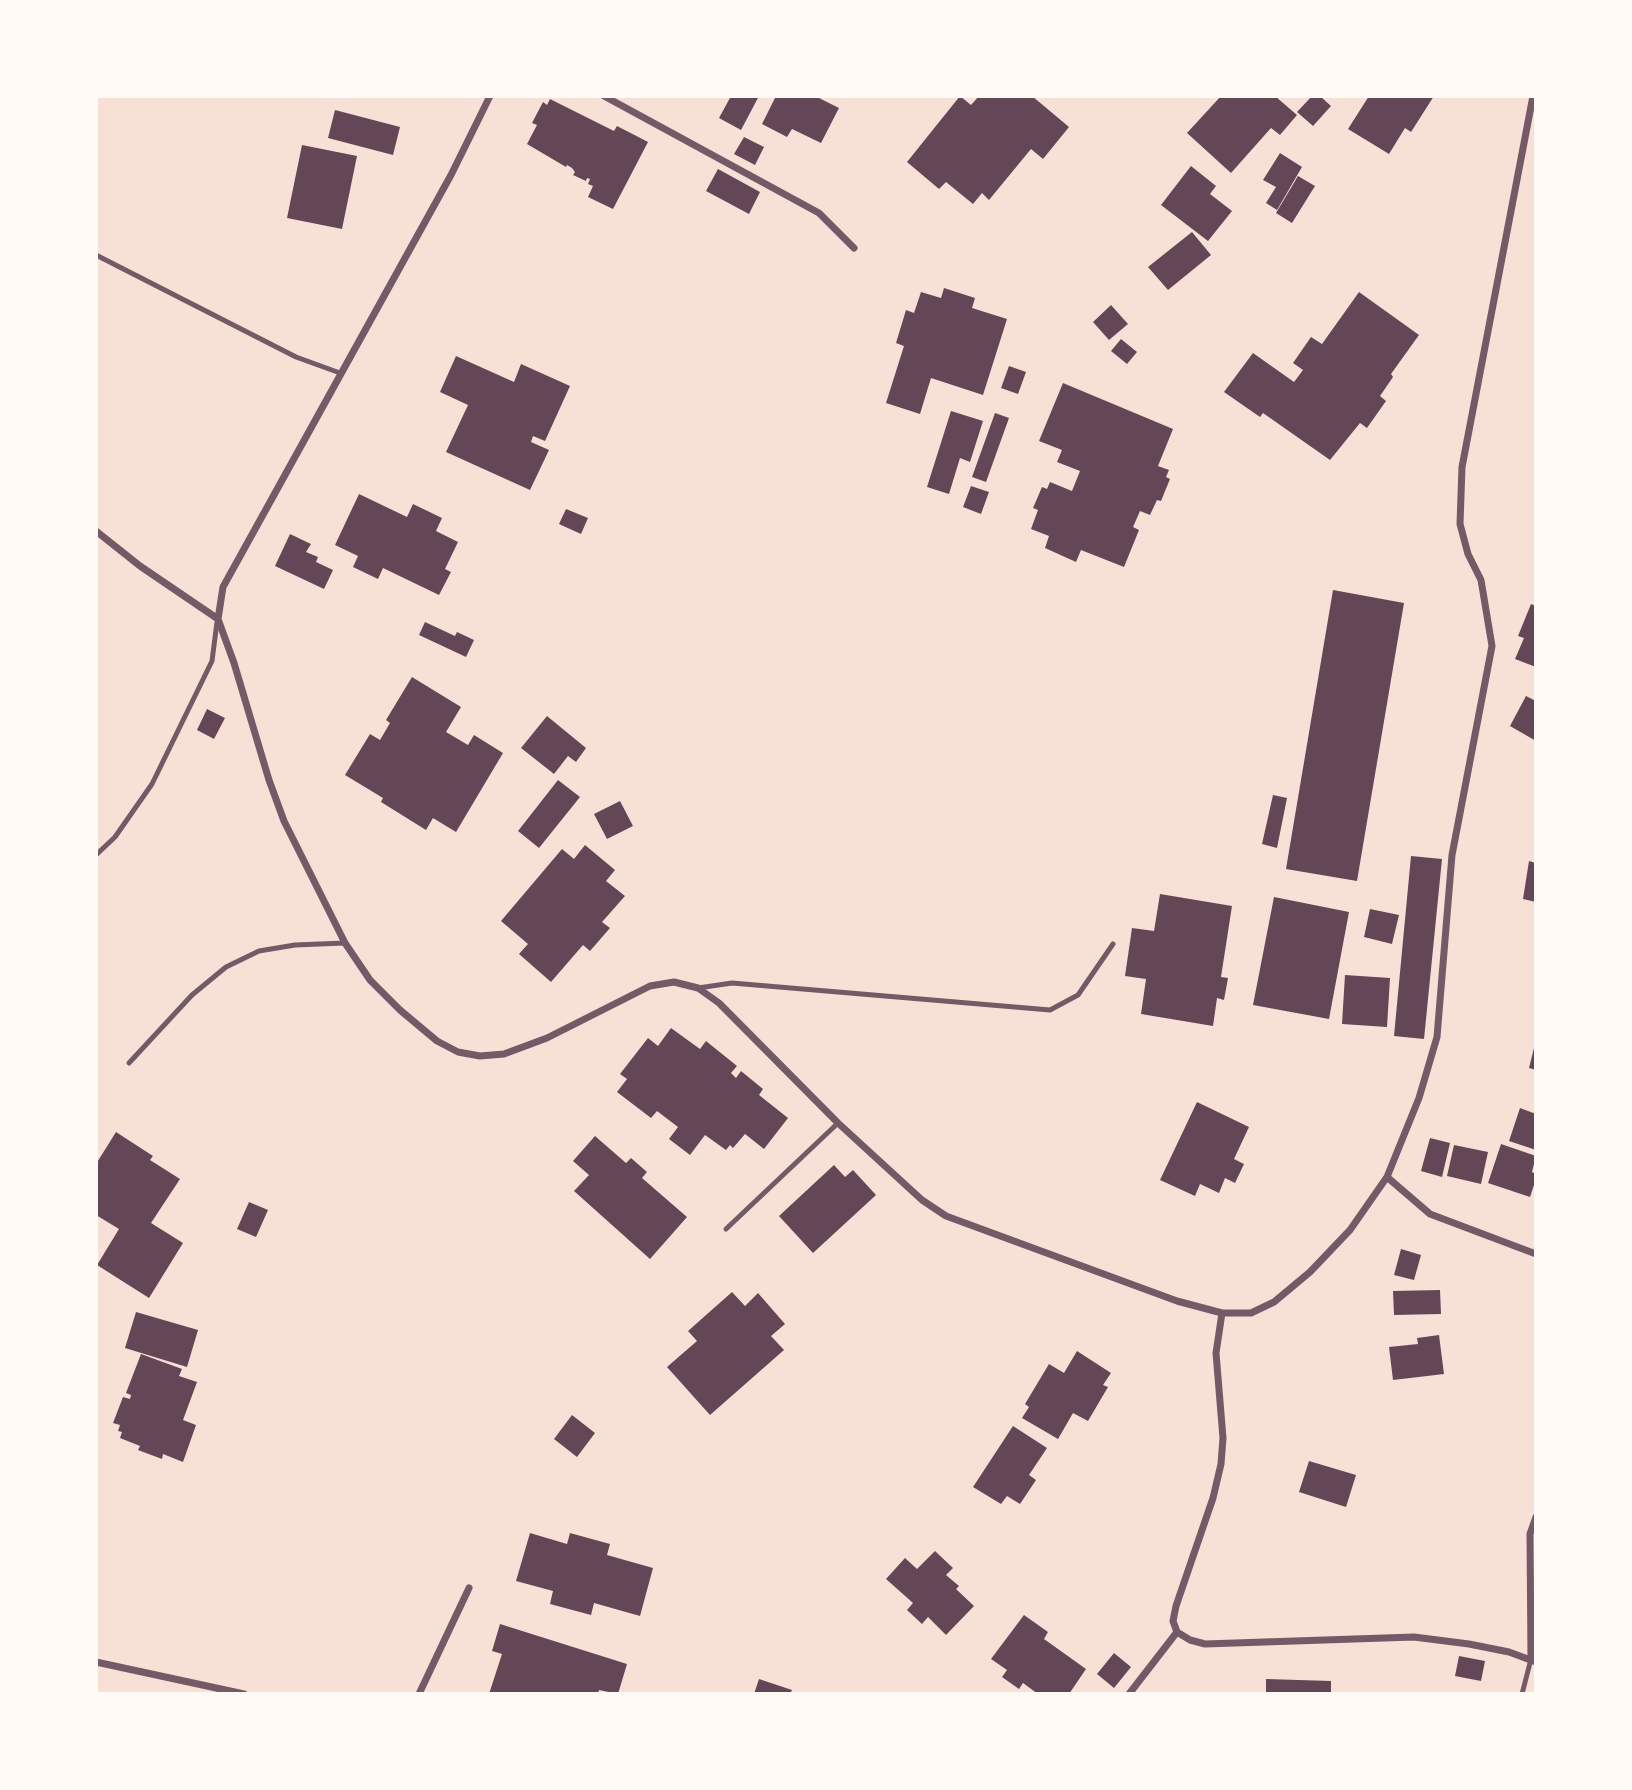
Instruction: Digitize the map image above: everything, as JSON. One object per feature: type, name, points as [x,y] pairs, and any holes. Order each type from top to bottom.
[{"type":"street","points":[[490,96],[451,175],[223,587],[218,619],[269,780],[284,821],[345,943],[370,980],[400,1010],[438,1041],[458,1052],[480,1056],[504,1054],[547,1038],[650,986],[674,982],[698,988],[719,1003],[838,1123],[922,1200],[946,1216],[1177,1301],[1222,1313],[1251,1313],[1274,1302],[1310,1272],[1350,1230],[1387,1177],[1419,1098],[1437,1037],[1452,855],[1492,646],[1481,580],[1468,554],[1460,524],[1462,467],[1533,96]]},
{"type":"street","points":[[604,96],[819,213],[854,248]]},
{"type":"street","points":[[96,531],[140,566],[218,619]]},
{"type":"street","points":[[1387,1177],[1430,1214],[1536,1254]]},
{"type":"street","points":[[1222,1313],[1216,1353],[1223,1438],[1221,1464],[1213,1498],[1173,1620],[1177,1632],[1189,1640],[1205,1644],[1414,1637],[1469,1644],[1533,1660],[1530,1534],[1536,1517]]},
{"type":"street","points":[[419,1694],[469,1588]]},
{"type":"street","points":[[1129,1694],[1177,1632]]},
{"type":"street","points":[[96,1662],[244,1694]]},
{"type":"lane","points":[[96,255],[296,357],[340,373]]},
{"type":"lane","points":[[96,855],[115,837],[152,783],[212,661],[218,619]]},
{"type":"lane","points":[[129,1063],[192,995],[226,967],[259,951],[295,945],[345,943]]},
{"type":"lane","points":[[698,988],[732,983],[1050,1010],[1078,995],[1113,944]]},
{"type":"lane","points":[[726,1229],[838,1123]]},
{"type":"lane","points":[[1522,1694],[1533,1660]]},
{"type":"building","points":[[731,96],[759,96],[741,130],[719,118]]},
{"type":"building","points":[[776,96],[815,96],[839,108],[821,143],[792,129],[787,137],[762,124]]},
{"type":"building","points":[[960,96],[971,105],[979,96],[1032,96],[1069,127],[1043,159],[1031,149],[989,200],[982,193],[973,204],[946,182],[939,189],[907,162]]},
{"type":"building","points":[[1221,96],[1275,96],[1297,115],[1280,135],[1271,128],[1231,173],[1187,133]]},
{"type":"building","points":[[1312,96],[1320,96],[1331,106],[1313,126],[1297,112]]},
{"type":"building","points":[[1369,96],[1434,96],[1411,132],[1405,128],[1389,154],[1348,129]]},
{"type":"building","points":[[550,99],[614,131],[617,126],[648,142],[613,209],[588,197],[593,186],[588,184],[590,179],[587,178],[586,181],[573,175],[575,172],[572,168],[527,144],[537,125],[532,123],[543,102],[547,105]]},
{"type":"building","points":[[335,110],[400,127],[393,155],[328,138]]},
{"type":"building","points":[[744,137],[764,147],[755,165],[734,154]]},
{"type":"building","points":[[302,145],[357,156],[342,229],[287,218]]},
{"type":"building","points":[[1280,153],[1302,167],[1277,210],[1266,203],[1276,187],[1263,180]]},
{"type":"building","points":[[1191,166],[1216,186],[1210,194],[1232,211],[1208,241],[1161,205]]},
{"type":"building","points":[[718,169],[760,192],[749,214],[706,191]]},
{"type":"building","points":[[1298,176],[1315,186],[1292,223],[1276,213]]},
{"type":"building","points":[[1192,232],[1211,255],[1168,290],[1148,267]]},
{"type":"building","points":[[944,288],[975,298],[972,308],[1007,319],[983,395],[931,378],[920,414],[886,403],[904,346],[896,343],[906,310],[914,313],[921,292],[941,298]]},
{"type":"building","points":[[1359,292],[1419,335],[1391,374],[1393,377],[1380,396],[1386,401],[1367,428],[1360,423],[1330,460],[1263,413],[1260,417],[1224,392],[1253,353],[1294,382],[1303,370],[1293,363],[1311,337],[1322,344]]},
{"type":"building","points":[[1111,305],[1128,324],[1109,340],[1093,322]]},
{"type":"building","points":[[1121,339],[1137,352],[1127,364],[1111,351]]},
{"type":"building","points":[[456,356],[514,382],[521,364],[570,386],[545,441],[533,436],[531,442],[549,450],[530,490],[446,452],[468,405],[440,392]]},
{"type":"building","points":[[1009,366],[1026,372],[1018,394],[1001,388]]},
{"type":"building","points":[[1063,383],[1173,429],[1158,466],[1169,470],[1166,477],[1170,479],[1161,501],[1157,500],[1150,515],[1140,511],[1133,527],[1139,530],[1124,567],[1081,550],[1076,562],[1045,548],[1049,536],[1031,529],[1038,510],[1033,508],[1042,487],[1047,489],[1050,482],[1072,491],[1080,471],[1057,462],[1062,450],[1039,441]]},
{"type":"building","points":[[951,411],[983,421],[970,462],[960,458],[949,494],[927,487]]},
{"type":"building","points":[[995,413],[1009,418],[986,482],[972,477]]},
{"type":"building","points":[[971,486],[989,492],[981,514],[963,507]]},
{"type":"building","points":[[359,494],[407,517],[413,504],[442,518],[436,531],[458,542],[445,569],[451,572],[439,595],[383,568],[378,579],[353,567],[358,556],[335,545]]},
{"type":"building","points":[[566,509],[588,518],[581,534],[559,524]]},
{"type":"building","points":[[290,534],[311,544],[306,552],[318,557],[316,562],[333,570],[324,589],[275,566]]},
{"type":"building","points":[[1333,590],[1404,603],[1357,881],[1286,869]]},
{"type":"building","points":[[1531,604],[1536,606],[1536,667],[1515,659],[1524,638],[1518,636]]},
{"type":"building","points":[[425,622],[455,636],[457,632],[474,640],[466,657],[419,635]]},
{"type":"building","points":[[412,677],[461,707],[446,732],[468,745],[474,735],[503,753],[456,832],[433,818],[426,830],[381,802],[383,798],[345,775],[370,734],[380,740],[390,723],[386,720]]},
{"type":"building","points":[[1526,696],[1536,701],[1536,741],[1510,726]]},
{"type":"building","points":[[207,709],[225,718],[214,739],[197,730]]},
{"type":"building","points":[[547,716],[586,748],[576,762],[568,756],[554,774],[521,748]]},
{"type":"building","points":[[558,780],[580,797],[539,848],[518,831]]},
{"type":"building","points":[[1273,795],[1287,798],[1277,848],[1262,844]]},
{"type":"building","points":[[620,801],[633,826],[607,839],[594,814]]},
{"type":"building","points":[[585,845],[615,870],[606,881],[625,896],[602,922],[610,928],[590,951],[583,945],[551,982],[519,954],[528,944],[501,921],[562,849],[574,859]]},
{"type":"building","points":[[1411,856],[1442,859],[1424,1039],[1394,1036]]},
{"type":"building","points":[[1529,861],[1536,863],[1536,902],[1523,899]]},
{"type":"building","points":[[1160,894],[1232,906],[1221,977],[1228,978],[1224,1000],[1217,998],[1213,1026],[1141,1014],[1146,979],[1125,976],[1132,928],[1154,931]]},
{"type":"building","points":[[1274,897],[1349,912],[1329,1019],[1253,1005]]},
{"type":"building","points":[[1370,909],[1399,915],[1392,944],[1364,937]]},
{"type":"building","points":[[1345,975],[1390,978],[1387,1027],[1342,1024]]},
{"type":"building","points":[[671,1028],[700,1049],[706,1041],[737,1066],[731,1073],[736,1078],[741,1071],[763,1089],[759,1095],[788,1118],[764,1149],[745,1134],[733,1148],[730,1145],[726,1150],[705,1135],[690,1155],[669,1139],[678,1127],[657,1111],[651,1118],[617,1092],[627,1079],[620,1074],[648,1038],[658,1046]]},
{"type":"building","points":[[1536,1044],[1536,1070],[1529,1068]]},
{"type":"building","points":[[1197,1102],[1249,1127],[1234,1159],[1244,1164],[1235,1183],[1225,1178],[1219,1193],[1200,1184],[1195,1196],[1160,1180]]},
{"type":"building","points":[[1520,1108],[1536,1114],[1536,1150],[1509,1141]]},
{"type":"building","points":[[116,1132],[153,1156],[150,1160],[180,1179],[151,1223],[183,1243],[149,1298],[97,1265],[119,1229],[96,1215],[96,1164]]},
{"type":"building","points":[[595,1136],[626,1163],[631,1158],[647,1172],[642,1178],[687,1217],[650,1259],[574,1191],[589,1175],[573,1161]]},
{"type":"building","points":[[1430,1138],[1450,1143],[1442,1177],[1421,1171]]},
{"type":"building","points":[[1501,1144],[1536,1156],[1532,1172],[1536,1174],[1536,1179],[1530,1197],[1488,1183]]},
{"type":"building","points":[[1454,1145],[1488,1152],[1481,1184],[1447,1176]]},
{"type":"building","points":[[834,1165],[845,1177],[853,1170],[876,1195],[813,1253],[779,1216]]},
{"type":"building","points":[[249,1202],[268,1210],[256,1237],[237,1229]]},
{"type":"building","points":[[1401,1249],[1421,1255],[1414,1280],[1394,1275]]},
{"type":"building","points":[[1440,1290],[1441,1314],[1394,1315],[1393,1291]]},
{"type":"building","points":[[732,1292],[745,1306],[758,1293],[785,1324],[771,1336],[784,1350],[710,1415],[667,1367],[697,1341],[688,1331]]},
{"type":"building","points":[[136,1312],[198,1330],[187,1367],[125,1348]]},
{"type":"building","points":[[1439,1335],[1444,1374],[1393,1380],[1389,1347],[1418,1344],[1417,1338]]},
{"type":"building","points":[[1077,1351],[1111,1373],[1103,1385],[1108,1387],[1088,1421],[1073,1413],[1058,1439],[1022,1418],[1029,1407],[1025,1404],[1049,1364],[1064,1373]]},
{"type":"building","points":[[141,1354],[182,1369],[179,1376],[197,1382],[183,1420],[196,1425],[183,1462],[163,1454],[162,1459],[138,1450],[140,1446],[120,1438],[120,1425],[113,1423],[123,1397],[130,1399],[131,1395],[126,1393]]},
{"type":"building","points":[[572,1415],[595,1433],[577,1457],[554,1439]]},
{"type":"building","points":[[1013,1426],[1047,1448],[1029,1475],[1036,1480],[1020,1504],[1007,1496],[1001,1504],[973,1487]]},
{"type":"building","points":[[1309,1461],[1356,1475],[1346,1507],[1299,1492]]},
{"type":"building","points":[[530,1533],[567,1544],[570,1533],[610,1544],[607,1555],[653,1568],[640,1616],[594,1603],[591,1615],[550,1604],[553,1591],[516,1581]]},
{"type":"building","points":[[935,1551],[953,1568],[946,1575],[959,1586],[956,1589],[974,1606],[946,1635],[928,1617],[922,1624],[907,1610],[913,1603],[886,1579],[905,1558],[917,1569]]},
{"type":"building","points":[[1024,1615],[1048,1632],[1044,1639],[1086,1669],[1069,1694],[1038,1694],[1023,1683],[1019,1689],[1002,1677],[1007,1670],[991,1659]]},
{"type":"building","points":[[500,1624],[627,1664],[618,1694],[599,1690],[598,1694],[489,1694],[502,1654],[492,1651]]},
{"type":"building","points":[[1114,1653],[1131,1667],[1114,1688],[1097,1674]]},
{"type":"building","points":[[1459,1656],[1485,1661],[1481,1681],[1455,1676]]},
{"type":"building","points":[[759,1679],[792,1690],[790,1694],[754,1694]]},
{"type":"building","points":[[1266,1679],[1331,1681],[1331,1694],[1266,1694]]}]
